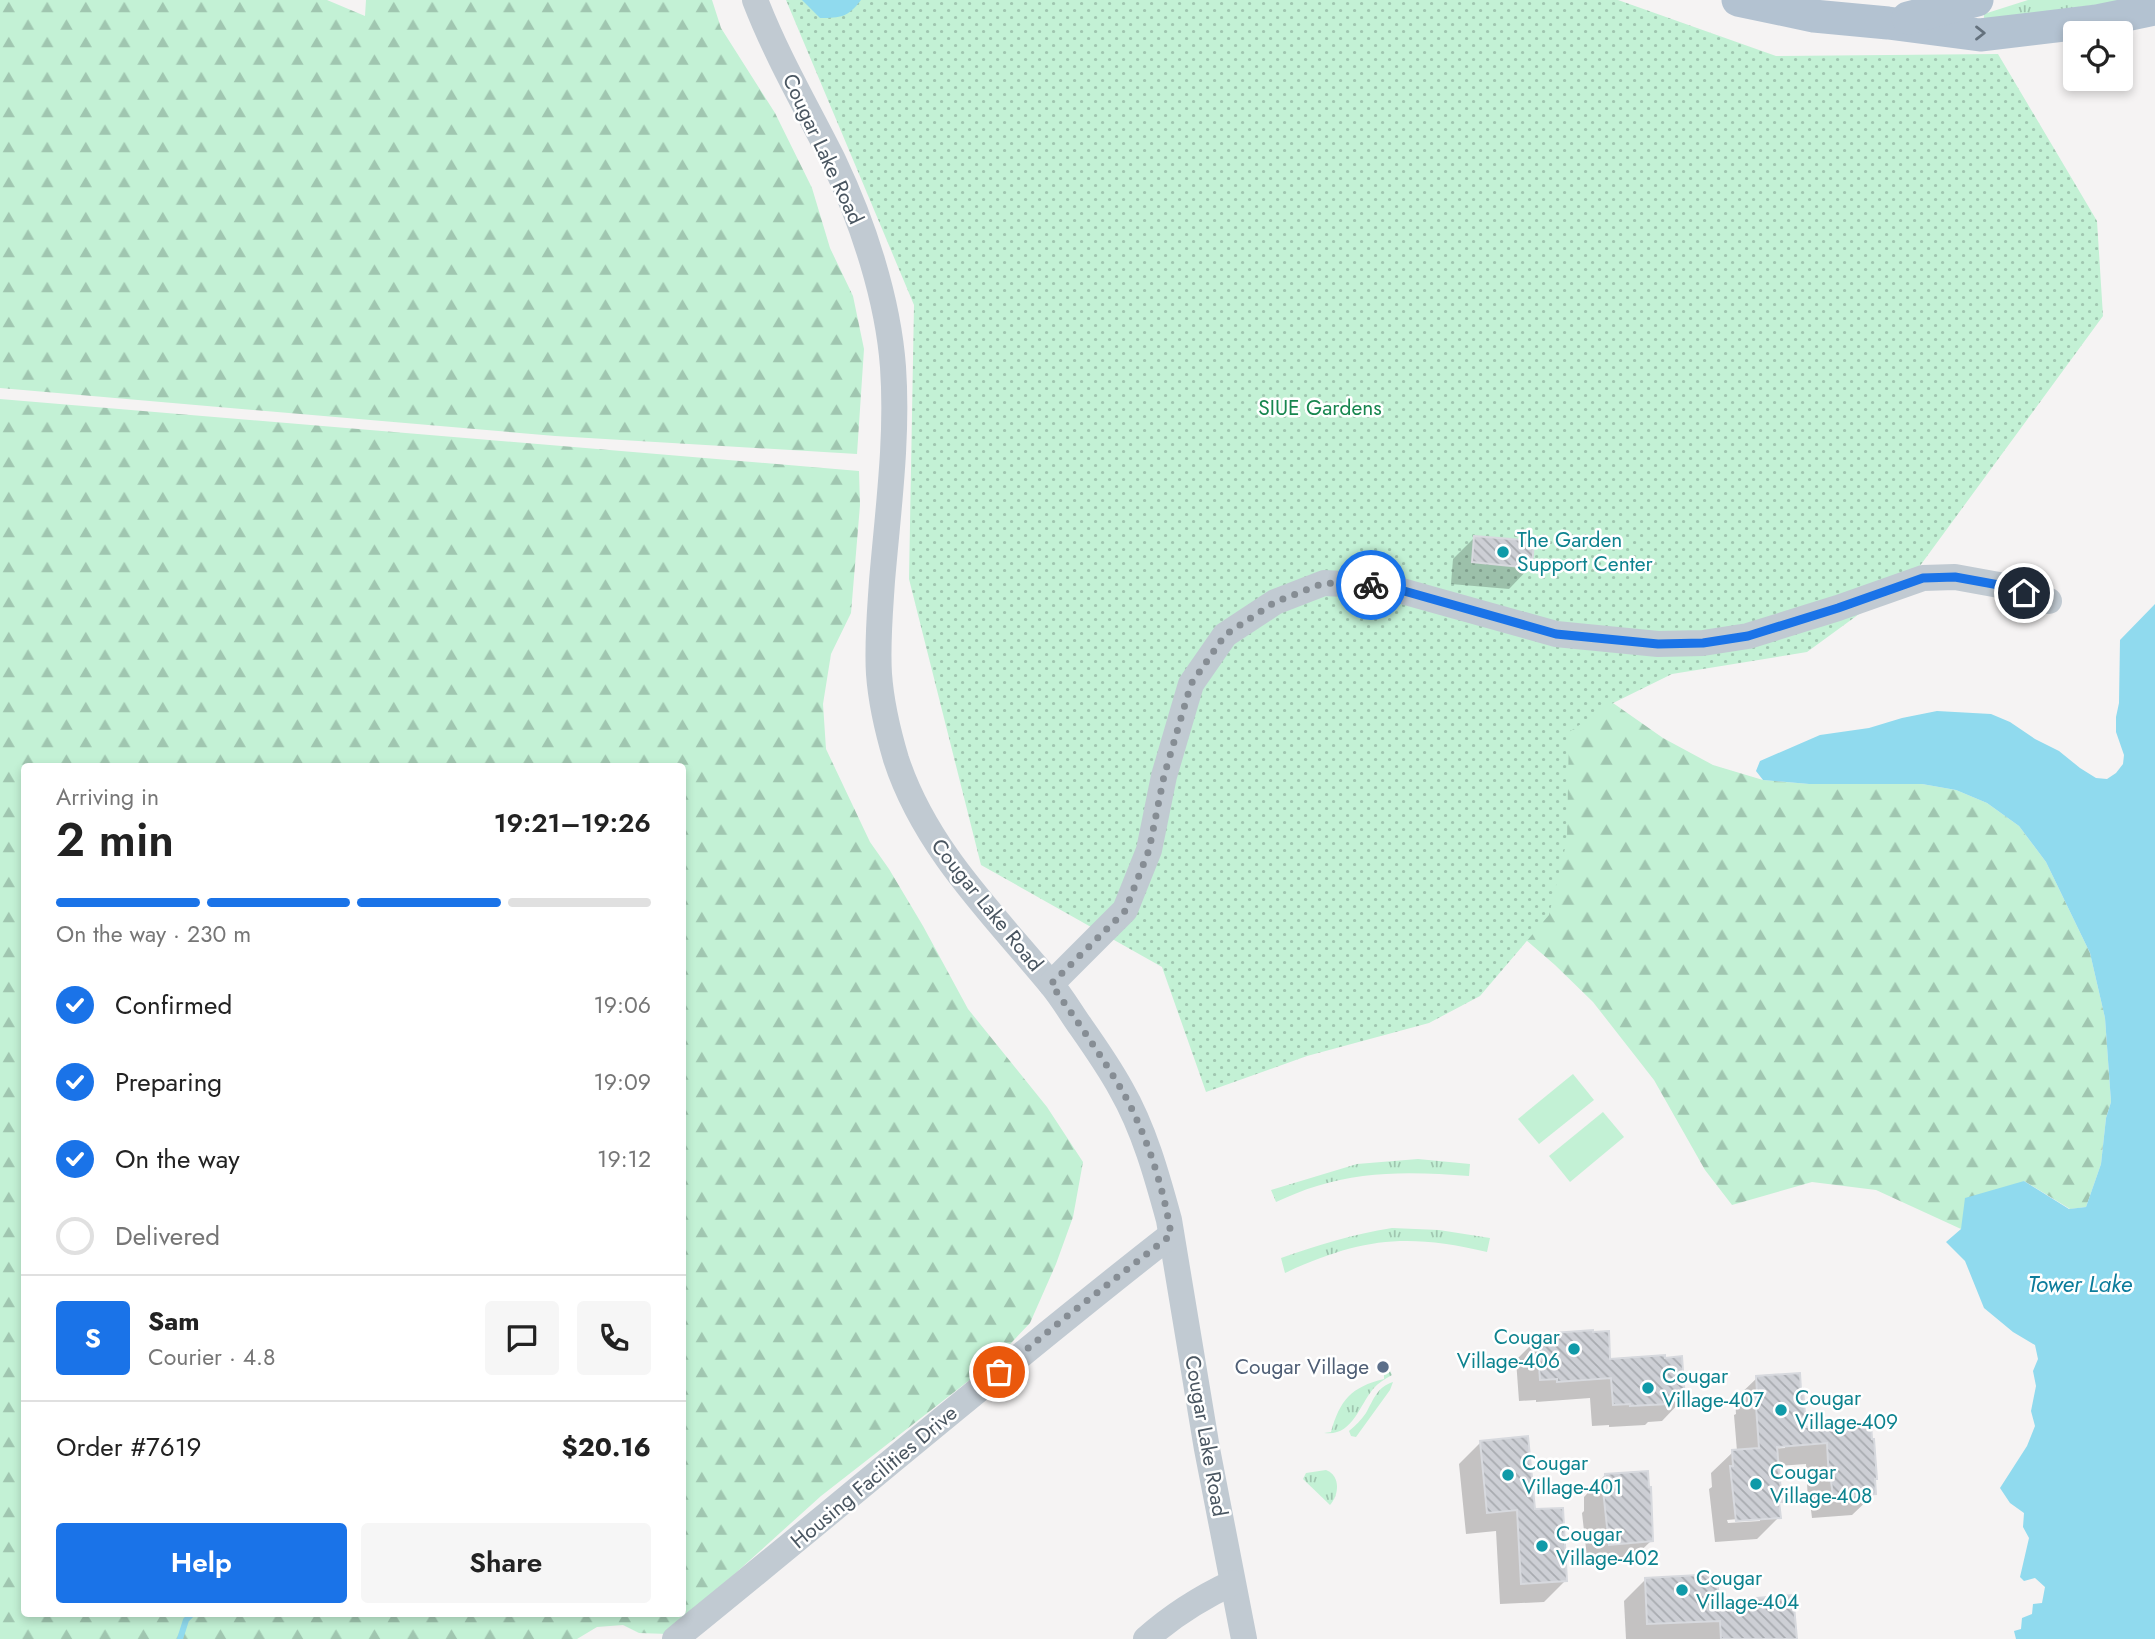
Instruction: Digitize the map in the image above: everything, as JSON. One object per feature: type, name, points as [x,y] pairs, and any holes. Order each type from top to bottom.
[{"type":"main road","points":[[1738,0],[1814,16],[1980,35],[2097,21],[2155,9]]},
{"type":"main road","points":[[1888,23],[1977,0]]},
{"type":"street","name":"Cougar Lake Road","points":[[755,0],[791,81],[834,163],[855,211],[872,261],[884,312],[893,366],[893,443],[878,636],[879,677],[897,760],[928,830],[953,869],[1051,984],[1122,1090],[1142,1133],[1156,1173],[1171,1235],[1207,1449],[1244,1639]]},
{"type":"street","points":[[1051,984],[1125,911],[1149,850],[1164,776],[1191,684],[1225,635],[1275,602],[1324,583],[1384,586],[1556,634],[1658,644],[1703,643],[1748,636],[1923,578],[1955,577],[1999,585],[2049,601]]},
{"type":"street","name":"Housing Facilities Drive","points":[[675,1639],[1061,1321],[1171,1235]]},
{"type":"street","points":[[1146,1639],[1170,1618],[1202,1597],[1232,1583]]},
{"type":"green space","points":[[0,0],[327,0],[365,16],[366,0],[712,0],[721,28],[775,113],[812,188],[830,248],[853,296],[864,349],[857,454],[555,436],[0,388]]},
{"type":"green space","name":"SIUE Gardens","points":[[786,0],[1618,0],[1776,56],[1998,54],[2097,221],[2103,316],[1914,574],[1807,652],[1672,674],[1609,705],[1569,732],[1567,840],[1549,915],[1480,996],[1429,1023],[1307,1056],[1206,1092],[1162,967],[981,865],[909,579],[914,305]]},
{"type":"green space","points":[[2028,0],[2134,0],[1984,19],[1984,14]]},
{"type":"green space","points":[[0,399],[859,471],[860,505],[851,613],[831,654],[823,704],[826,749],[870,842],[923,926],[968,1009],[1047,1107],[1083,1162],[1073,1217],[1030,1323],[994,1361],[821,1496],[668,1634],[639,1633],[623,1625],[597,1627],[577,1639],[0,1639]]},
{"type":"green space","points":[[1603,696],[1663,738],[1713,765],[1763,780],[1809,784],[1922,784],[1956,790],[1987,803],[2019,826],[2046,862],[2090,953],[2105,1018],[2111,1102],[2106,1118],[2101,1164],[2086,1207],[2070,1209],[2024,1181],[1961,1229],[1876,1190],[1812,1182],[1732,1205],[1705,1170],[1654,1080],[1593,1002],[1504,921],[1468,809]]},
{"type":"green space","points":[[1573,1074],[1594,1100],[1539,1144],[1518,1119]]},
{"type":"green space","points":[[1603,1112],[1624,1137],[1570,1182],[1549,1156]]},
{"type":"green space","points":[[1418,1159],[1470,1164],[1469,1176],[1412,1173],[1355,1177],[1312,1188],[1276,1202],[1271,1190],[1357,1164]]},
{"type":"green space","points":[[1392,1228],[1439,1230],[1490,1238],[1487,1252],[1432,1242],[1384,1242],[1337,1252],[1285,1273],[1281,1258],[1336,1240]]},
{"type":"green space","points":[[1384,1365],[1392,1375],[1373,1389],[1354,1419],[1342,1430],[1334,1433],[1324,1433],[1331,1432],[1338,1411],[1348,1396],[1363,1386],[1384,1379]]},
{"type":"green space","points":[[1393,1382],[1356,1437],[1351,1436],[1349,1431],[1364,1416],[1376,1394]]},
{"type":"green space","points":[[1326,1470],[1334,1477],[1337,1486],[1330,1505],[1303,1479],[1306,1473]]},
{"type":"water","points":[[802,0],[861,0],[844,15],[820,18]]},
{"type":"water","name":"Tower Lake","points":[[2155,604],[2155,1639],[2016,1639],[2014,1631],[2021,1629],[2022,1618],[2032,1614],[2033,1604],[2042,1603],[2045,1587],[2035,1578],[2024,1581],[2020,1577],[2029,1538],[2023,1527],[2024,1513],[2010,1503],[2000,1488],[2027,1446],[2035,1426],[2031,1411],[2036,1386],[2033,1371],[2038,1359],[2035,1345],[2013,1332],[1984,1308],[1965,1261],[1946,1242],[1961,1229],[1965,1198],[2024,1181],[2069,1209],[2086,1207],[2101,1164],[2106,1118],[2111,1102],[2105,1018],[2090,953],[2046,862],[2019,826],[1987,803],[1956,790],[1922,784],[1809,784],[1763,780],[1756,771],[1760,761],[1820,735],[1869,728],[1937,711],[1991,714],[2059,751],[2096,778],[2107,779],[2123,764],[2124,755],[2116,732],[2120,640]]},
{"type":"building","name":"The Garden Support Center","points":[[1474,536],[1534,541],[1532,568],[1472,562]]},
{"type":"building","points":[[1593,1330],[1609,1331],[1610,1359],[1682,1356],[1685,1400],[1668,1401],[1669,1404],[1613,1405],[1611,1378],[1557,1382],[1557,1379],[1540,1380],[1537,1337]]},
{"type":"building","points":[[1800,1373],[1806,1427],[1871,1423],[1876,1494],[1833,1497],[1829,1481],[1827,1443],[1777,1447],[1781,1518],[1736,1521],[1730,1466],[1733,1466],[1732,1450],[1759,1448],[1756,1376]]},
{"type":"building","points":[[1528,1436],[1535,1509],[1563,1508],[1567,1581],[1521,1584],[1517,1510],[1487,1513],[1480,1441]]},
{"type":"building","points":[[1648,1471],[1653,1541],[1609,1545],[1603,1490],[1605,1474]]},
{"type":"building","points":[[1717,1574],[1719,1601],[1793,1595],[1797,1639],[1721,1639],[1720,1621],[1647,1624],[1645,1578]]},
{"type":"waterway","points":[[180,1639],[189,1617]]},
{"type":"way so far","points":[[999,1372],[1171,1235],[1156,1173],[1142,1133],[1122,1090],[1051,984],[1125,911],[1149,850],[1164,776],[1191,684],[1225,635],[1275,602],[1324,583],[1371,585]]},
{"type":"place","name":"The Garden Support Center","points":[[1503,552]]},
{"type":"place","name":"Cougar Village-406","points":[[1574,1349]]},
{"type":"place","name":"Cougar Village","points":[[1383,1367]]},
{"type":"place","name":"Cougar Village-407","points":[[1648,1388]]},
{"type":"place","name":"Cougar Village-409","points":[[1781,1410]]},
{"type":"place","name":"Cougar Village-401","points":[[1508,1475]]},
{"type":"place","name":"Cougar Village-408","points":[[1756,1484]]},
{"type":"place","name":"Cougar Village-402","points":[[1542,1546]]},
{"type":"place","name":"Cougar Village-404","points":[[1682,1590]]},
{"type":"route","points":[[1371,585],[1446,602],[1556,634],[1658,644],[1703,643],[1748,636],[1923,578],[1955,577],[1999,585],[2024,593]]}]
